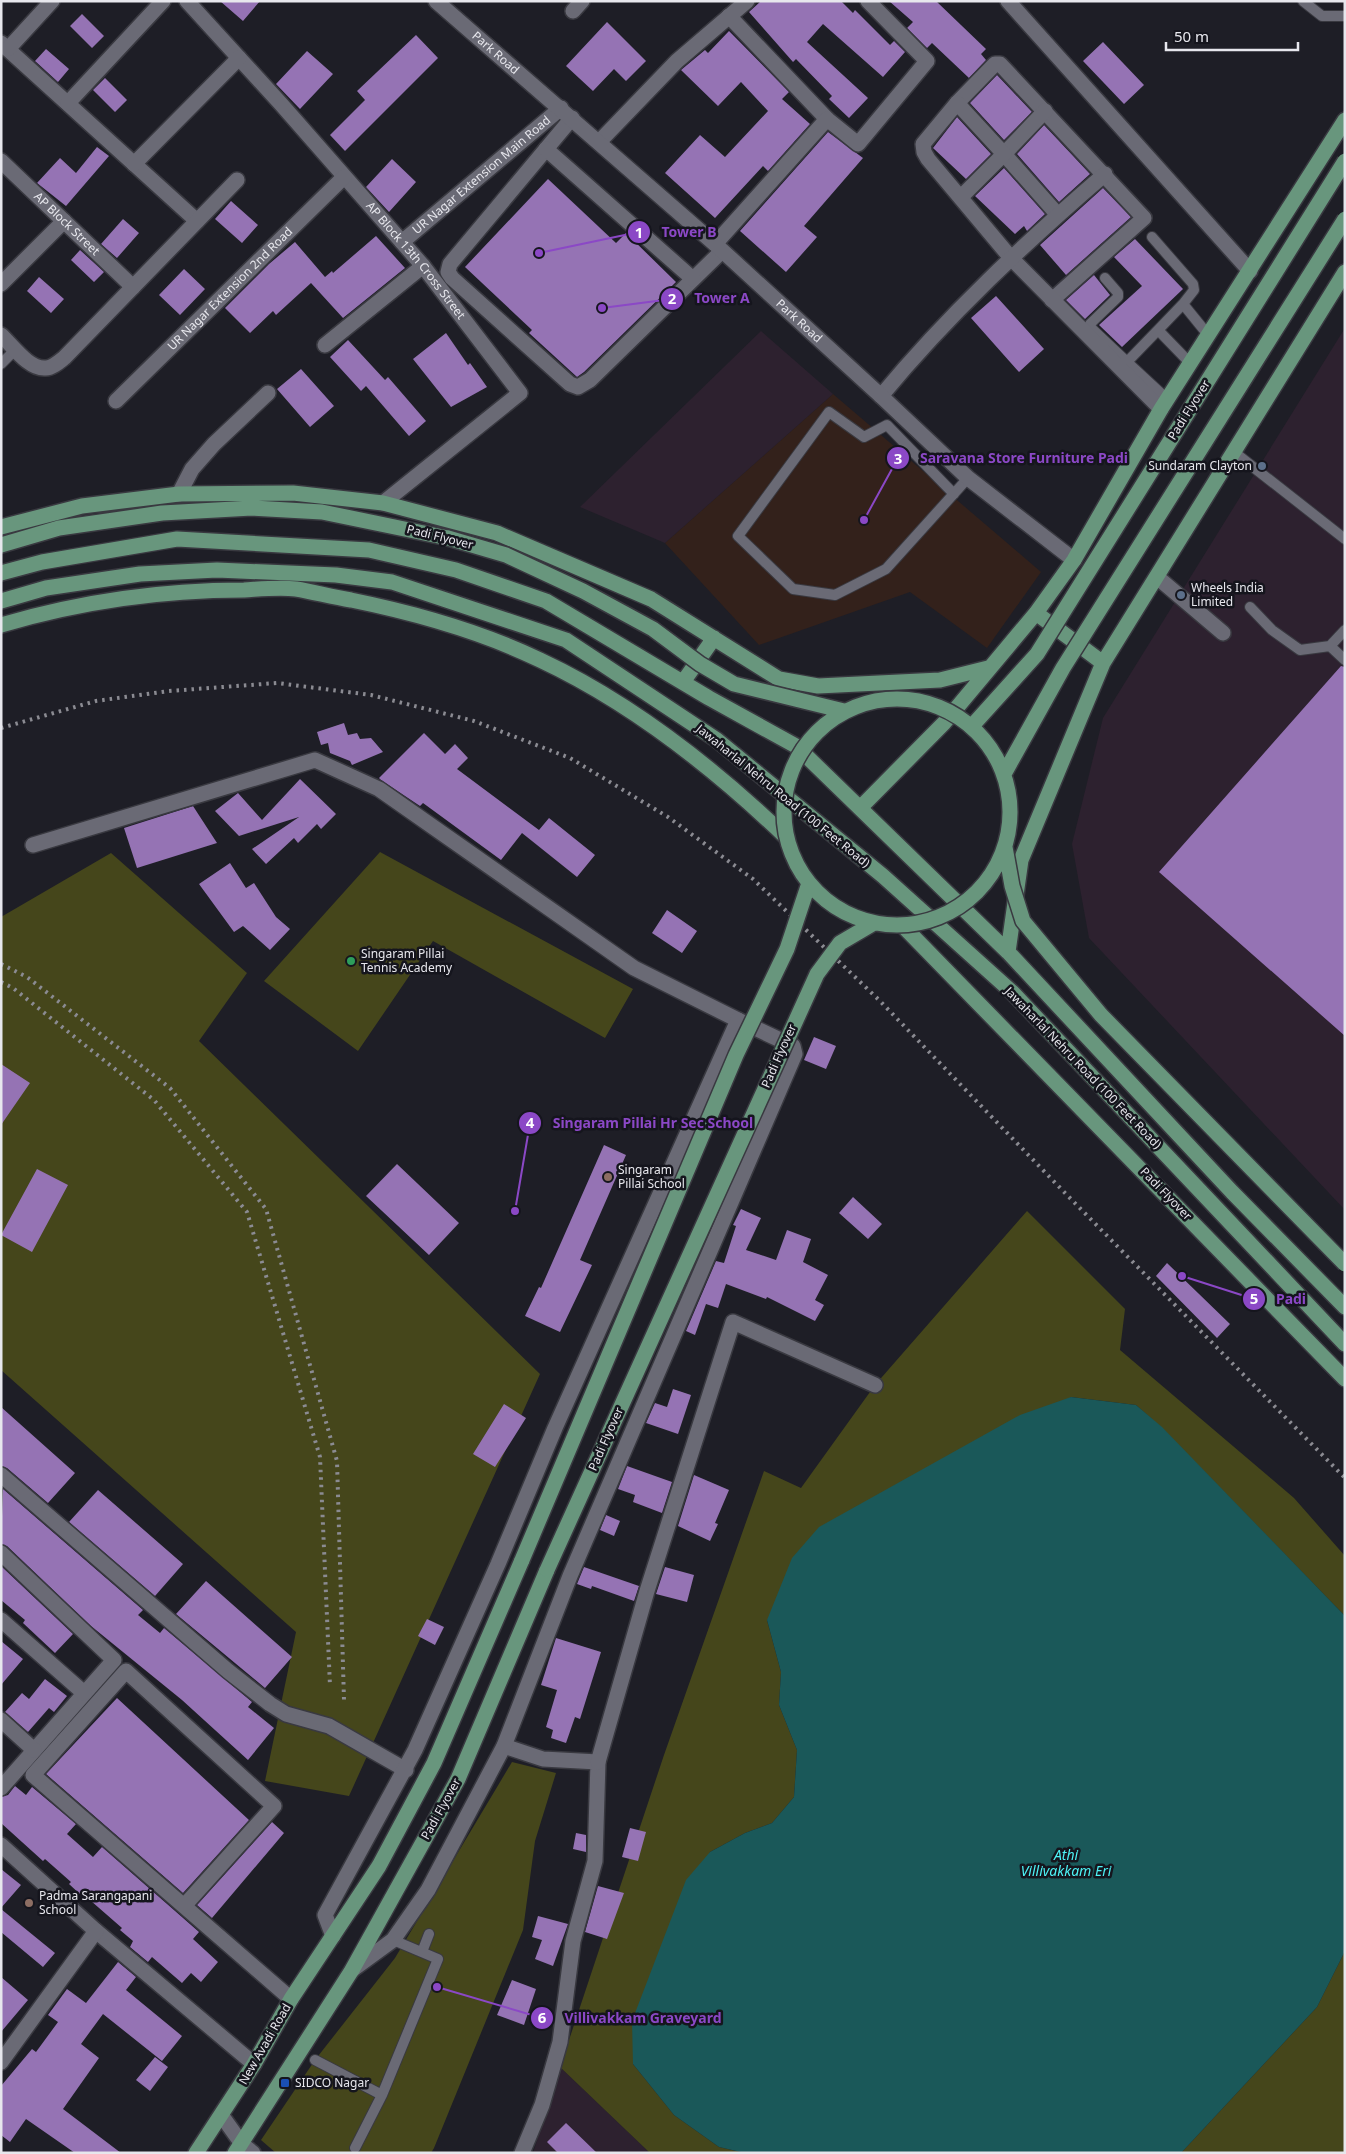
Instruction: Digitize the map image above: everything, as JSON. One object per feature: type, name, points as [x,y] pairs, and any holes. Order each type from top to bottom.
[{"type":"main road","points":[[861,807],[944,723],[988,668],[1036,613],[1074,560],[1164,404],[1345,120]]},
{"type":"main road","name":"Padi Flyover","points":[[972,726],[1037,654],[1345,161]]},
{"type":"main road","points":[[1004,774],[1063,668],[1345,218]]},
{"type":"main road","points":[[1008,952],[1021,860],[1103,663],[1345,272]]},
{"type":"main road","points":[[1,527],[82,506],[179,494],[293,493],[383,503],[497,533],[651,599],[779,679],[818,686],[940,680],[988,668]]},
{"type":"main road","name":"Padi Flyover","points":[[1,545],[59,528],[162,513],[252,508],[322,512],[389,525],[448,538],[506,555],[583,591],[644,625],[700,664],[734,684],[844,712]]},
{"type":"main road","name":"Jawaharlal Nehru Road (100 Feet Road)","points":[[1,573],[42,562],[104,550],[177,539],[369,550],[456,570],[546,601],[682,682],[796,746],[861,807],[1008,952],[1232,1192],[1345,1307]]},
{"type":"main road","name":"Jawaharlal Nehru Road (100 Feet Road)","points":[[1,601],[46,588],[140,574],[217,570],[328,575],[392,582],[566,640],[717,740],[883,876],[998,980],[1345,1344]]},
{"type":"main road","points":[[1,625],[41,613],[193,590],[294,589],[396,609],[455,626],[540,660],[623,706],[696,757],[740,793],[787,838]]},
{"type":"main road","points":[[1036,613],[1103,663]]},
{"type":"main road","points":[[682,682],[714,638]]},
{"type":"main road","points":[[1005,847],[993,872],[954,910],[929,920],[902,925],[874,923],[838,909],[809,883],[795,862],[787,838],[784,801],[794,765],[815,734],[844,712],[876,700],[910,699],[943,708],[972,726],[991,748],[1004,774],[1010,810],[1005,847],[1012,886],[1023,921],[1101,1015],[1345,1264]]},
{"type":"main road","points":[[333,1936],[379,1866],[434,1763],[736,1055],[787,949],[809,883]]},
{"type":"main road","name":"Padi Flyover","points":[[352,1970],[458,1780],[551,1561],[817,974],[840,943],[874,923]]},
{"type":"main road","name":"Padi Flyover","points":[[902,925],[1345,1379]]},
{"type":"main road","name":"New Avadi Road","points":[[196,2153],[222,2116],[291,1999],[333,1936]]},
{"type":"main road","points":[[243,2150],[352,1970]]},
{"type":"street","points":[[52,1],[4,46],[196,221]]},
{"type":"street","points":[[68,103],[164,1]]},
{"type":"street","name":"AP Block 13th Cross Street","points":[[187,1],[423,266],[520,394],[383,503]]},
{"type":"street","name":"Park Road","points":[[436,1],[719,248],[882,396],[968,478],[1074,560]]},
{"type":"street","points":[[599,142],[677,61],[748,1]]},
{"type":"street","points":[[729,16],[827,119],[858,144],[927,61],[868,1]]},
{"type":"street","points":[[1008,1],[1250,270]]},
{"type":"street","points":[[134,164],[239,58]]},
{"type":"street","points":[[1052,300],[1144,218],[1000,64],[995,64],[957,103],[923,144],[924,152],[1011,258],[1052,300],[1164,404]]},
{"type":"street","points":[[957,103],[1058,215]]},
{"type":"street","points":[[961,196],[1045,111]]},
{"type":"street","points":[[566,113],[546,149],[450,264],[448,272],[452,278],[570,384],[578,387],[590,380],[694,279],[827,119]]},
{"type":"street","name":"UR Nagar Extension Main Road","points":[[402,242],[566,113]]},
{"type":"street","points":[[546,149],[694,279]]},
{"type":"street","name":"AP Block Street","points":[[1,161],[132,287]]},
{"type":"street","points":[[882,396],[904,368],[1011,258],[1104,174]]},
{"type":"street","name":"UR Nagar Extension 2nd Road","points":[[116,401],[344,177]]},
{"type":"street","points":[[1,335],[32,365],[46,368],[55,364],[64,358],[237,180]]},
{"type":"street","points":[[1,284],[64,221]]},
{"type":"street","points":[[326,345],[423,266]]},
{"type":"street","points":[[179,494],[192,469],[214,444],[268,393]]},
{"type":"street","points":[[1157,577],[1223,633]]},
{"type":"street","points":[[33,845],[315,760],[379,789],[634,968],[793,1046],[794,1054],[570,1576],[504,1746],[428,1890],[393,1940],[352,1970]]},
{"type":"street","points":[[333,1936],[325,1915],[406,1770],[738,1020]]},
{"type":"street","points":[[527,2150],[560,2042],[573,1941],[596,1861],[598,1762],[647,1591],[733,1322],[874,1385]]},
{"type":"street","points":[[1,1475],[228,1671],[270,1704],[286,1714],[329,1726],[406,1770]]},
{"type":"street","points":[[1,1553],[114,1660],[1,1788]]},
{"type":"street","points":[[1,1620],[84,1693]]},
{"type":"street","points":[[184,1906],[274,1806],[126,1671],[33,1775],[291,1999]]},
{"type":"street","points":[[1,1720],[34,1750]]},
{"type":"street","points":[[504,1746],[542,1759],[598,1762]]},
{"type":"street","points":[[1,1845],[96,1931],[254,2064]]},
{"type":"street","points":[[1,2062],[96,1931]]},
{"type":"street","points":[[222,2116],[243,2150]]},
{"type":"lane","points":[[1303,1],[1322,16],[1345,16]]},
{"type":"lane","points":[[1126,362],[1183,304],[1194,290],[1193,284],[1152,237]]},
{"type":"lane","points":[[1105,278],[1118,293],[1118,297],[1090,324],[1090,327],[1126,362],[1164,404]]},
{"type":"lane","points":[[1183,304],[1209,336]]},
{"type":"lane","points":[[1158,330],[1191,364]]},
{"type":"lane","points":[[1,364],[16,349]]},
{"type":"lane","points":[[954,494],[887,425],[864,437],[829,412],[738,536],[793,589],[835,595],[886,569],[954,494],[968,478]]},
{"type":"lane","points":[[1234,452],[1345,538]]},
{"type":"lane","points":[[1250,607],[1272,630],[1300,650],[1330,646],[1345,630]]},
{"type":"lane","points":[[1330,646],[1345,660]]},
{"type":"lane","points":[[422,1952],[429,1934]]},
{"type":"lane","points":[[355,2148],[382,2094],[438,1959],[393,1940]]},
{"type":"lane","points":[[315,2060],[382,2094]]},
{"type":"shaded area","points":[[1345,328],[1345,1210],[1089,938],[1072,844],[1103,718]]},
{"type":"shaded area","points":[[761,331],[833,394],[665,543],[580,507]]},
{"type":"shaded area","points":[[833,394],[1041,572],[987,648],[910,592],[759,645],[665,543]]},
{"type":"shaded area","name":"Singaram Pillai Tennis Academy","points":[[380,852],[633,989],[605,1038],[433,941],[358,1051],[264,981]]},
{"type":"shaded area","points":[[111,853],[247,973],[199,1041],[540,1374],[349,1796],[265,1781],[296,1632],[1,1370],[1,917]]},
{"type":"shaded area","points":[[1027,1211],[1125,1309],[1120,1350],[1294,1498],[1345,1556],[1345,1616],[1162,1428],[1136,1405],[1071,1397],[767,1620],[781,1672],[779,1705],[797,1750],[794,1797],[772,1823],[745,1833],[710,1852],[633,2064],[674,2115],[719,2147],[745,2153],[650,2153],[560,2067],[664,1755],[764,1471],[801,1488],[875,1385]]},
{"type":"shaded area","points":[[512,1762],[556,1773],[535,1841],[523,1930],[431,2153],[276,2153],[261,2140],[315,2060],[395,1958]]},
{"type":"shaded area","points":[[1345,1951],[1345,2153],[1181,2153],[1317,2007]]},
{"type":"shaded area","points":[[560,2067],[650,2153],[533,2153]]},
{"type":"water","name":"Athi Villivakkam Eri","points":[[1071,1397],[1136,1405],[1162,1427],[1345,1616],[1345,1951],[1317,2007],[1181,2153],[745,2153],[719,2147],[674,2115],[633,2064],[632,2021],[686,1880],[710,1852],[745,1833],[772,1823],[794,1797],[797,1750],[779,1705],[781,1672],[767,1620],[792,1558],[819,1527],[1020,1415]]},
{"type":"building","points":[[220,1],[260,1],[243,21]]},
{"type":"building","points":[[761,1],[841,1],[853,13],[855,10],[890,45],[894,41],[905,52],[883,77],[823,24],[807,42],[868,98],[849,118],[829,99],[832,96],[796,59],[793,62],[749,12]]},
{"type":"building","points":[[889,1],[936,1],[986,49],[981,54],[986,60],[969,78],[932,43],[927,48],[907,28],[913,22]]},
{"type":"building","points":[[82,14],[104,36],[92,48],[70,26]]},
{"type":"building","points":[[607,22],[646,61],[626,81],[614,69],[593,91],[566,66]]},
{"type":"building","points":[[729,31],[789,92],[782,99],[810,124],[768,171],[763,166],[715,218],[665,173],[700,135],[725,157],[768,111],[741,82],[718,106],[681,70],[705,50],[708,53]]},
{"type":"building","points":[[416,35],[438,58],[345,151],[330,135],[365,100],[357,91]]},
{"type":"building","points":[[1103,42],[1144,85],[1124,104],[1083,61]]},
{"type":"building","points":[[46,49],[69,69],[58,82],[35,61]]},
{"type":"building","points":[[307,51],[333,74],[300,109],[276,84]]},
{"type":"building","points":[[997,75],[1032,112],[1004,140],[970,103]]},
{"type":"building","points":[[105,78],[127,100],[115,112],[93,90]]},
{"type":"building","points":[[957,117],[991,154],[966,179],[933,148]]},
{"type":"building","points":[[1044,125],[1090,174],[1059,202],[1017,154]]},
{"type":"building","points":[[828,132],[863,158],[804,226],[817,237],[786,272],[740,231]]},
{"type":"building","points":[[97,147],[109,156],[66,206],[37,183],[60,158],[76,173]]},
{"type":"building","points":[[392,159],[416,182],[389,212],[366,187]]},
{"type":"building","points":[[1004,168],[1045,214],[1027,231],[1024,226],[1015,234],[975,196]]},
{"type":"building","points":[[548,179],[616,243],[626,233],[676,282],[577,377],[529,333],[532,330],[465,267]]},
{"type":"building","points":[[1103,188],[1131,217],[1066,275],[1040,245]]},
{"type":"building","points":[[231,201],[258,225],[242,243],[215,219]]},
{"type":"building","points":[[123,219],[139,233],[117,258],[101,244]]},
{"type":"building","points":[[376,236],[405,268],[343,318],[311,283],[276,315],[273,311],[250,333],[225,308],[269,264],[295,242],[325,277],[332,271],[333,273]]},
{"type":"building","points":[[1135,239],[1183,289],[1122,347],[1099,325],[1142,286],[1114,257]]},
{"type":"building","points":[[80,250],[104,272],[94,282],[71,260]]},
{"type":"building","points":[[184,269],[205,289],[180,315],[159,295]]},
{"type":"building","points":[[1094,275],[1110,295],[1085,319],[1066,300]]},
{"type":"building","points":[[39,277],[64,299],[51,313],[27,291]]},
{"type":"building","points":[[996,296],[1044,349],[1019,372],[971,318]]},
{"type":"building","points":[[446,333],[468,365],[470,363],[487,387],[451,407],[413,359]]},
{"type":"building","points":[[348,340],[385,380],[388,377],[426,421],[409,436],[366,386],[361,391],[330,357]]},
{"type":"building","points":[[301,369],[334,406],[310,427],[277,389]]},
{"type":"building","points":[[1341,666],[1345,667],[1345,1036],[1159,872]]},
{"type":"building","points":[[344,723],[348,735],[357,733],[360,739],[371,738],[383,752],[352,765],[350,761],[330,753],[328,743],[321,745],[317,732]]},
{"type":"building","points":[[424,733],[445,754],[455,744],[468,758],[457,769],[539,830],[549,818],[595,855],[577,877],[522,833],[501,860],[423,803],[420,806],[381,780],[379,778]]},
{"type":"building","points":[[300,779],[336,814],[321,829],[317,824],[298,843],[294,838],[266,864],[252,849],[299,817],[239,836],[215,811],[238,793],[262,820]]},
{"type":"building","points":[[193,806],[217,843],[137,868],[124,828]]},
{"type":"building","points":[[230,863],[246,888],[254,883],[276,917],[290,929],[270,950],[243,926],[234,932],[199,884]]},
{"type":"building","points":[[667,910],[697,931],[682,953],[652,933]]},
{"type":"building","points":[[814,1037],[836,1046],[826,1069],[804,1060]]},
{"type":"building","points":[[1,1064],[30,1083],[1,1125]]},
{"type":"building","points":[[604,1145],[626,1155],[580,1260],[592,1265],[560,1332],[525,1316],[539,1287],[541,1288]]},
{"type":"building","points":[[397,1164],[459,1223],[429,1255],[366,1196]]},
{"type":"building","points":[[37,1169],[68,1185],[32,1252],[1,1235]]},
{"type":"building","points":[[853,1197],[882,1224],[868,1239],[839,1213]]},
{"type":"building","points":[[741,1209],[761,1218],[746,1250],[776,1260],[787,1230],[811,1239],[803,1262],[828,1275],[815,1300],[824,1305],[815,1321],[767,1297],[766,1299],[726,1284],[718,1308],[706,1304],[695,1335],[686,1331],[716,1261],[724,1263],[736,1226],[733,1225]]},
{"type":"building","points":[[1167,1263],[1230,1324],[1217,1338],[1156,1276]]},
{"type":"building","points":[[673,1389],[691,1395],[678,1434],[646,1423],[655,1403],[667,1407]]},
{"type":"building","points":[[504,1404],[526,1418],[495,1467],[473,1454]]},
{"type":"building","points":[[1,1407],[75,1473],[48,1503],[7,1468],[1,1466]]},
{"type":"building","points":[[627,1466],[672,1482],[662,1513],[633,1502],[635,1495],[618,1489]]},
{"type":"building","points":[[694,1475],[729,1490],[715,1523],[718,1524],[710,1541],[678,1526]]},
{"type":"building","points":[[3,1489],[143,1610],[138,1615],[160,1633],[164,1628],[252,1702],[248,1707],[274,1728],[248,1760],[182,1700],[91,1626],[7,1546],[1,1544]]},
{"type":"building","points":[[98,1490],[183,1564],[155,1596],[69,1522]]},
{"type":"building","points":[[606,1515],[620,1521],[614,1536],[600,1530]]},
{"type":"building","points":[[1,1566],[73,1634],[55,1653],[23,1623],[25,1620],[1,1600]]},
{"type":"building","points":[[584,1567],[639,1586],[634,1601],[592,1586],[591,1589],[577,1584]]},
{"type":"building","points":[[665,1567],[694,1575],[687,1602],[656,1594]]},
{"type":"building","points":[[206,1581],[292,1657],[265,1688],[176,1614]]},
{"type":"building","points":[[427,1619],[444,1627],[435,1645],[418,1636]]},
{"type":"building","points":[[556,1638],[601,1652],[580,1719],[575,1717],[566,1743],[551,1738],[553,1730],[546,1727],[557,1690],[541,1685]]},
{"type":"building","points":[[1,1641],[23,1659],[1,1685]]},
{"type":"building","points":[[45,1679],[67,1696],[54,1712],[49,1708],[28,1732],[5,1712],[22,1693],[29,1699]]},
{"type":"building","points":[[117,1698],[249,1820],[183,1893],[46,1774]]},
{"type":"building","points":[[15,1786],[26,1795],[32,1787],[76,1824],[67,1834],[93,1857],[102,1847],[199,1932],[193,1939],[218,1962],[201,1982],[191,1973],[182,1983],[152,1957],[148,1962],[130,1947],[133,1941],[120,1930],[122,1928],[83,1894],[82,1896],[69,1884],[71,1882],[45,1859],[43,1861],[1,1823],[1,1797],[8,1795]]},
{"type":"building","points":[[272,1822],[284,1833],[212,1918],[197,1905]]},
{"type":"building","points":[[630,1828],[646,1832],[638,1861],[622,1857]]},
{"type":"building","points":[[576,1833],[586,1835],[586,1852],[573,1849]]},
{"type":"building","points":[[1,1869],[21,1885],[1,1908]]},
{"type":"building","points":[[598,1886],[624,1893],[607,1939],[585,1932]]},
{"type":"building","points":[[1,1909],[55,1953],[43,1967],[1,1932]]},
{"type":"building","points":[[538,1916],[568,1924],[553,1966],[535,1959],[542,1940],[532,1937]]},
{"type":"building","points":[[118,1962],[136,1977],[126,1990],[182,2036],[162,2061],[103,2014],[81,2044],[99,2058],[63,2109],[121,2153],[75,2153],[26,2119],[10,2142],[1,2135],[1,2086],[32,2049],[36,2052],[58,2022],[48,2015],[67,1989],[86,2003]]},
{"type":"building","points":[[1,1977],[28,2000],[1,2032]]},
{"type":"building","points":[[512,1980],[536,1989],[524,2025],[497,2015]]},
{"type":"building","points":[[155,2057],[168,2067],[150,2091],[136,2080]]},
{"type":"building","points":[[566,2123],[597,2153],[558,2153],[547,2142]]},
{"type":"railway","points":[[1,728],[96,701],[169,691],[277,683],[371,695],[474,721],[570,758],[668,817],[753,879],[880,1001],[1066,1194],[1345,1478]]},
{"type":"railway","points":[[1,964],[27,977],[170,1088],[266,1209],[337,1461],[344,1700]]},
{"type":"railway","points":[[1,982],[13,988],[154,1100],[247,1212],[320,1457],[330,1686]]},
{"type":"place","name":"Tower B","points":[[539,253]]},
{"type":"place","name":"Tower A","points":[[602,308]]},
{"type":"place","name":"Sundaram Clayton","points":[[1262,466]]},
{"type":"place","name":"Saravana Store Furniture Padi","points":[[864,520]]},
{"type":"place","name":"Wheels India Limited","points":[[1181,595]]},
{"type":"place","name":"Singaram Pillai Tennis Academy","points":[[351,961]]},
{"type":"place","name":"Singaram Pillai School","points":[[608,1177]]},
{"type":"place","name":"Singaram Pillai Hr Sec School","points":[[515,1211]]},
{"type":"place","name":"Padi","points":[[1182,1276]]},
{"type":"place","name":"Padma Sarangapani School","points":[[29,1903]]},
{"type":"place","name":"Villivakkam Graveyard","points":[[437,1987]]},
{"type":"place","name":"SIDCO Nagar","points":[[285,2083]]}]
